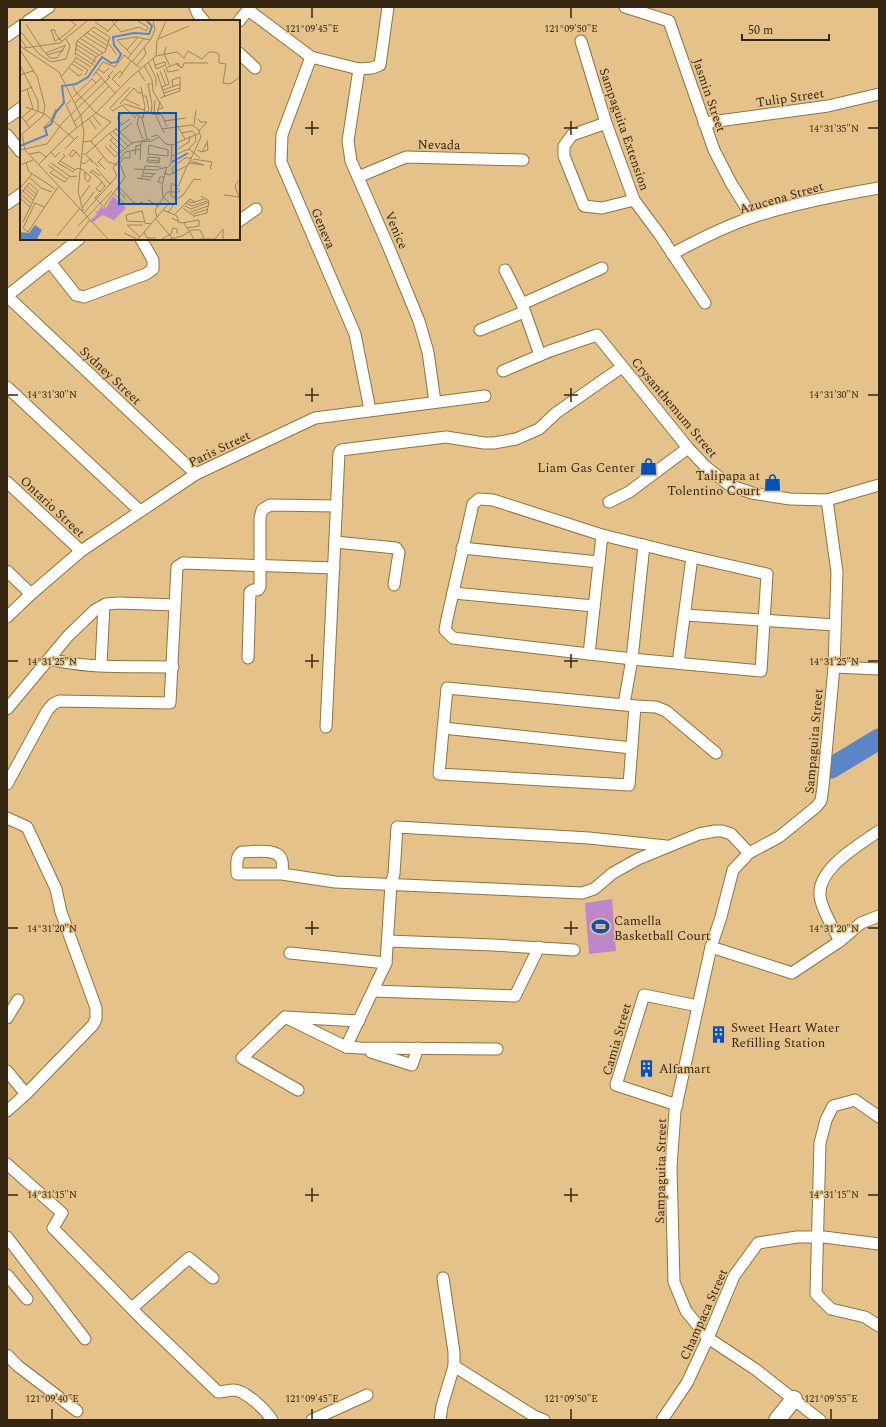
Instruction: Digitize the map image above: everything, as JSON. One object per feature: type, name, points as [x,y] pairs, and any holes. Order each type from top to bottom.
[{"type":"street","points":[[29,20],[48,7]]},
{"type":"street","points":[[195,7],[203,20]]},
{"type":"street","points":[[240,20],[249,9],[311,57],[359,69],[372,68],[380,65],[388,7]]},
{"type":"street","name":"Jasmin Street","points":[[625,7],[669,21],[714,150],[734,189],[752,217]]},
{"type":"street","points":[[7,36],[20,27]]},
{"type":"street","name":"Sampaguita Extension","points":[[581,41],[606,123],[634,200],[660,235],[705,303]]},
{"type":"street","points":[[240,54],[255,68]]},
{"type":"street","name":"Geneva","points":[[311,57],[282,136],[281,162],[355,334],[370,410]]},
{"type":"street","name":"Venice","points":[[359,69],[348,141],[351,161],[419,321],[428,352],[435,402]]},
{"type":"street","name":"Tulip Street","points":[[704,123],[828,106],[879,94]]},
{"type":"street","points":[[7,118],[20,109]]},
{"type":"street","points":[[606,123],[572,135],[564,146],[564,156],[584,206],[602,208],[634,200]]},
{"type":"street","points":[[7,135],[20,151]]},
{"type":"street","name":"Nevada","points":[[358,177],[406,157],[523,160]]},
{"type":"street","name":"Azucena Street","points":[[672,254],[701,239],[752,217],[848,193],[879,188]]},
{"type":"street","points":[[7,204],[20,195]]},
{"type":"street","points":[[240,220],[256,209]]},
{"type":"street","points":[[7,296],[77,240]]},
{"type":"street","points":[[50,262],[76,295],[84,297],[146,274],[152,268],[153,260],[142,240]]},
{"type":"street","points":[[480,330],[602,268]]},
{"type":"street","points":[[503,371],[540,355],[523,308],[505,270]]},
{"type":"street","name":"Sydney Street","points":[[7,296],[196,474]]},
{"type":"street","name":"Crysanthemum Street","points":[[540,355],[597,335],[688,448],[705,466],[729,485],[752,493],[790,499],[827,500],[879,485]]},
{"type":"street","points":[[326,727],[339,453],[341,450],[446,436],[484,443],[500,443],[516,439],[539,429],[556,413],[622,367]]},
{"type":"street","points":[[7,387],[140,511]]},
{"type":"street","name":"Paris Street","points":[[7,617],[80,551],[196,474],[315,418],[484,396]]},
{"type":"street","points":[[609,502],[629,492],[688,448]]},
{"type":"street","name":"Ontario Street","points":[[7,482],[80,551]]},
{"type":"street","points":[[480,499],[493,500],[602,535],[644,545],[692,558],[767,574],[761,671],[632,659],[453,638],[445,630],[473,504],[480,499]]},
{"type":"street","name":"Sampaguita Street","points":[[820,1420],[755,1369],[708,1338],[686,1311],[674,1282],[671,1167],[672,1139],[677,1105],[698,1006],[711,947],[734,870],[749,853],[779,837],[804,818],[821,801],[834,666],[837,572],[827,500]]},
{"type":"street","points":[[248,658],[250,592],[253,590],[258,590],[260,587],[260,518],[262,510],[270,506],[337,506]]},
{"type":"street","points":[[589,654],[602,535]]},
{"type":"street","points":[[335,542],[396,548],[399,552],[394,585]]},
{"type":"street","points":[[644,545],[632,659],[630,705],[632,748],[628,785],[439,774],[447,688],[630,705],[656,707],[666,712],[716,753]]},
{"type":"street","points":[[462,548],[599,562]]},
{"type":"street","points":[[678,663],[692,558]]},
{"type":"street","points":[[7,784],[47,711],[53,704],[59,701],[170,703],[177,567],[179,565],[183,563],[334,568]]},
{"type":"street","points":[[7,571],[31,594]]},
{"type":"street","points":[[452,593],[594,606]]},
{"type":"street","points":[[7,709],[68,636],[87,616],[95,610],[106,604],[120,603],[175,605]]},
{"type":"street","points":[[101,665],[104,605]]},
{"type":"street","points":[[685,616],[835,625]]},
{"type":"street","points":[[50,659],[72,664],[172,666]]},
{"type":"street","points":[[834,666],[879,669]]},
{"type":"street","points":[[443,728],[632,748]]},
{"type":"street","points":[[7,818],[27,827],[56,889],[61,912],[96,1008],[96,1019],[93,1025],[26,1094],[7,1111]]},
{"type":"street","points":[[346,1047],[386,963],[391,884],[394,874],[397,827],[590,838],[670,846]]},
{"type":"street","points":[[282,874],[336,882],[582,893],[594,890],[613,873],[638,858],[699,834],[715,830],[731,834],[749,853]]},
{"type":"street","points":[[840,941],[820,901],[821,886],[831,868],[850,851],[879,831]]},
{"type":"street","points":[[711,947],[792,973],[840,941],[861,923],[879,916]]},
{"type":"street","points":[[388,941],[539,947],[574,950]]},
{"type":"street","points":[[373,991],[515,996],[539,947]]},
{"type":"street","points":[[290,953],[386,963]]},
{"type":"street","name":"Camia Street","points":[[677,1105],[616,1084],[644,995],[698,1006]]},
{"type":"street","points":[[7,1018],[18,1000]]},
{"type":"street","points":[[298,1090],[242,1058],[285,1017],[359,1021]]},
{"type":"street","points":[[285,1017],[346,1047],[497,1049]]},
{"type":"street","points":[[361,1048],[412,1065],[418,1048]]},
{"type":"street","points":[[7,1071],[26,1094]]},
{"type":"street","points":[[879,1117],[855,1100],[833,1106],[826,1120],[820,1143],[816,1294],[831,1309],[865,1317],[879,1326]]},
{"type":"street","points":[[7,1164],[62,1213],[53,1228],[218,1392],[234,1390],[244,1393],[269,1415],[272,1420]]},
{"type":"street","name":"Champaca Street","points":[[662,1420],[687,1382],[708,1338],[734,1276],[758,1243],[797,1237],[818,1237],[879,1244]]},
{"type":"street","points":[[7,1238],[85,1339]]},
{"type":"street","points":[[132,1308],[189,1258],[213,1278]]},
{"type":"street","points":[[7,1275],[27,1299]]},
{"type":"street","points":[[440,1420],[442,1406],[454,1366],[454,1352],[443,1278]]},
{"type":"street","points":[[7,1355],[18,1366],[77,1411]]},
{"type":"street","points":[[454,1366],[534,1416],[544,1420]]},
{"type":"street","points":[[312,1420],[367,1395]]},
{"type":"street","points":[[777,1420],[794,1399]]},
{"type":"shaded area","name":"Camella Basketball Court","points":[[612,899],[616,951],[589,954],[585,903]]},
{"type":"waterway","points":[[831,768],[879,739]]},
{"type":"place","name":"Liam Gas Center","points":[[648,467]]},
{"type":"place","name":"Talipapa at Tolentino Court","points":[[773,482]]},
{"type":"place","name":"Camella Basketball Court","points":[[601,927]]},
{"type":"place","name":"Sweet Heart Water Refilling Station","points":[[718,1034]]},
{"type":"place","name":"Alfamart","points":[[646,1068]]}]
